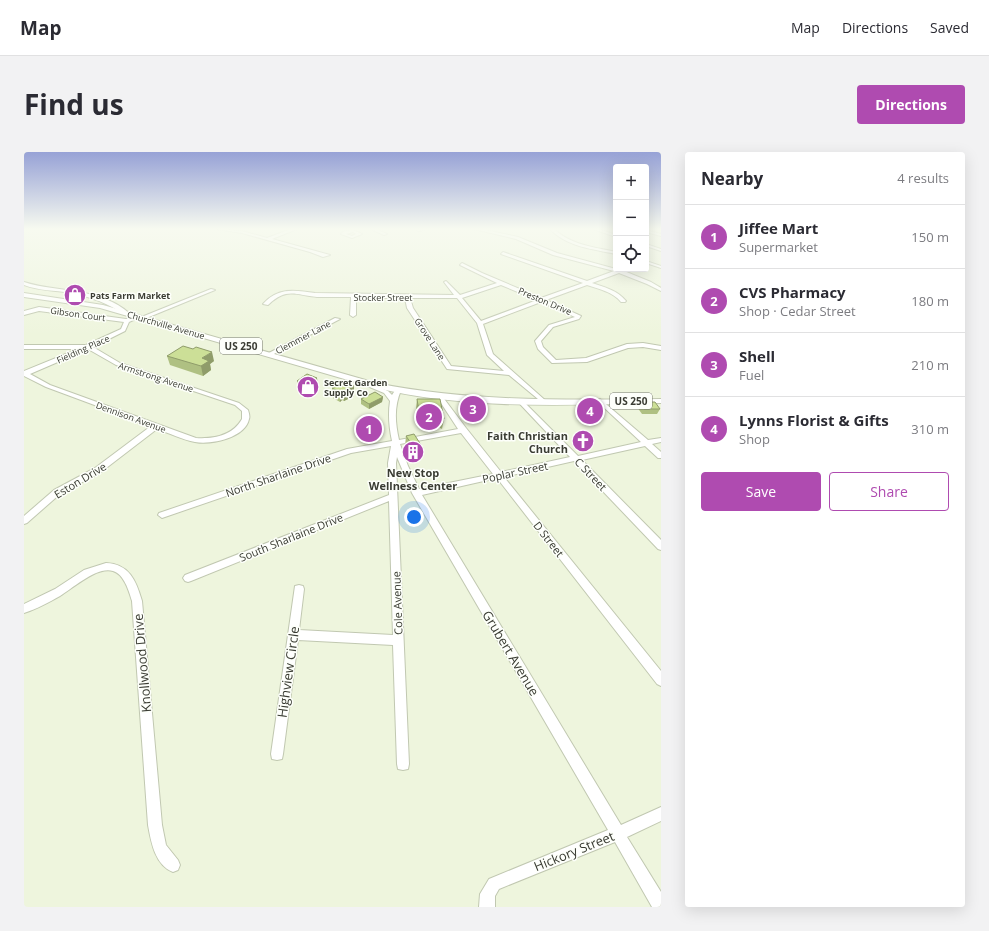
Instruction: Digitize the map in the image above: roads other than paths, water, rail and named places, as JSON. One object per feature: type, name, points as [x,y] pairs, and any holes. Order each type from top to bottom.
[{"type":"main road","name":"Churchville Avenue","points":[[24,296],[59,299],[101,306],[127,318],[139,318],[356,379],[395,395],[521,402],[661,401]]},
{"type":"street","name":"Preston Drive","points":[[462,264],[480,274],[575,314],[578,317],[550,327],[538,340],[540,348],[554,362],[587,360],[627,346],[643,345],[661,348]]},
{"type":"street","points":[[532,264],[614,293],[623,301]]},
{"type":"street","points":[[592,264],[613,270]]},
{"type":"street","points":[[649,265],[653,264]]},
{"type":"street","points":[[655,264],[661,267]]},
{"type":"street","points":[[480,323],[619,272],[649,283],[661,290]]},
{"type":"street","points":[[446,282],[460,297],[480,323],[488,351],[544,402]]},
{"type":"street","points":[[24,283],[34,287],[78,292],[114,304],[127,318]]},
{"type":"street","name":"Stocker Street","points":[[266,304],[271,299],[284,293],[293,292],[315,295],[460,297],[501,283]]},
{"type":"street","points":[[139,318],[214,290]]},
{"type":"street","points":[[353,315],[354,296]]},
{"type":"street","name":"Grove Lane","points":[[407,297],[410,308],[449,368],[510,372]]},
{"type":"street","points":[[101,306],[108,303]]},
{"type":"street","name":"Gibson Court","points":[[27,311],[49,310],[127,318]]},
{"type":"street","name":"Fielding Place","points":[[25,374],[89,347],[123,330],[127,318]]},
{"type":"street","name":"Clemmer Lane","points":[[270,354],[337,319]]},
{"type":"street","points":[[24,347],[89,347]]},
{"type":"street","name":"Armstrong Avenue","points":[[89,347],[118,364],[237,404],[246,414],[245,421],[240,428]]},
{"type":"street","name":"Dennison Avenue","points":[[25,374],[48,386],[191,439],[202,440],[225,437],[240,428]]},
{"type":"street","name":"Grubert Avenue","points":[[395,395],[395,443],[400,460],[416,493],[661,907]]},
{"type":"street","name":"D Street","points":[[440,397],[463,430],[661,680]]},
{"type":"street","points":[[600,401],[661,456]]},
{"type":"street","name":"C Street","points":[[521,402],[661,546]]},
{"type":"street","name":"Eston Drive","points":[[24,521],[57,492],[98,470],[156,426]]},
{"type":"street","name":"North Sharlaine Drive","points":[[162,515],[341,453],[463,430]]},
{"type":"street","name":"Poplar Street","points":[[416,493],[661,440]]},
{"type":"street","name":"Cole Avenue","points":[[395,443],[392,463],[403,764]]},
{"type":"street","name":"South Sharlaine Drive","points":[[188,578],[394,496]]},
{"type":"street","name":"Knollwood Drive","points":[[24,609],[52,595],[94,569],[108,566],[115,567],[122,570],[126,574],[137,600],[155,825],[160,848],[173,865]]},
{"type":"street","name":"Highview Circle","points":[[277,754],[299,589]]},
{"type":"street","points":[[293,635],[399,640]]},
{"type":"street","name":"Hickory Street","points":[[487,907],[489,891],[494,884],[617,834],[661,814]]},
{"type":"place","name":"Pats Farm Market","points":[[75,295]]},
{"type":"place","name":"Secret Garden Supply Co","points":[[308,387]]},
{"type":"place","name":"Shell","points":[[473,409]]},
{"type":"place","name":"Lynns Florist & Gifts","points":[[590,411]]},
{"type":"place","name":"CVS Pharmacy","points":[[429,417]]},
{"type":"place","name":"Jiffee Mart","points":[[369,429]]},
{"type":"place","name":"Faith Christian Church","points":[[583,441]]},
{"type":"place","name":"New Stop Wellness Center","points":[[413,452]]}]
